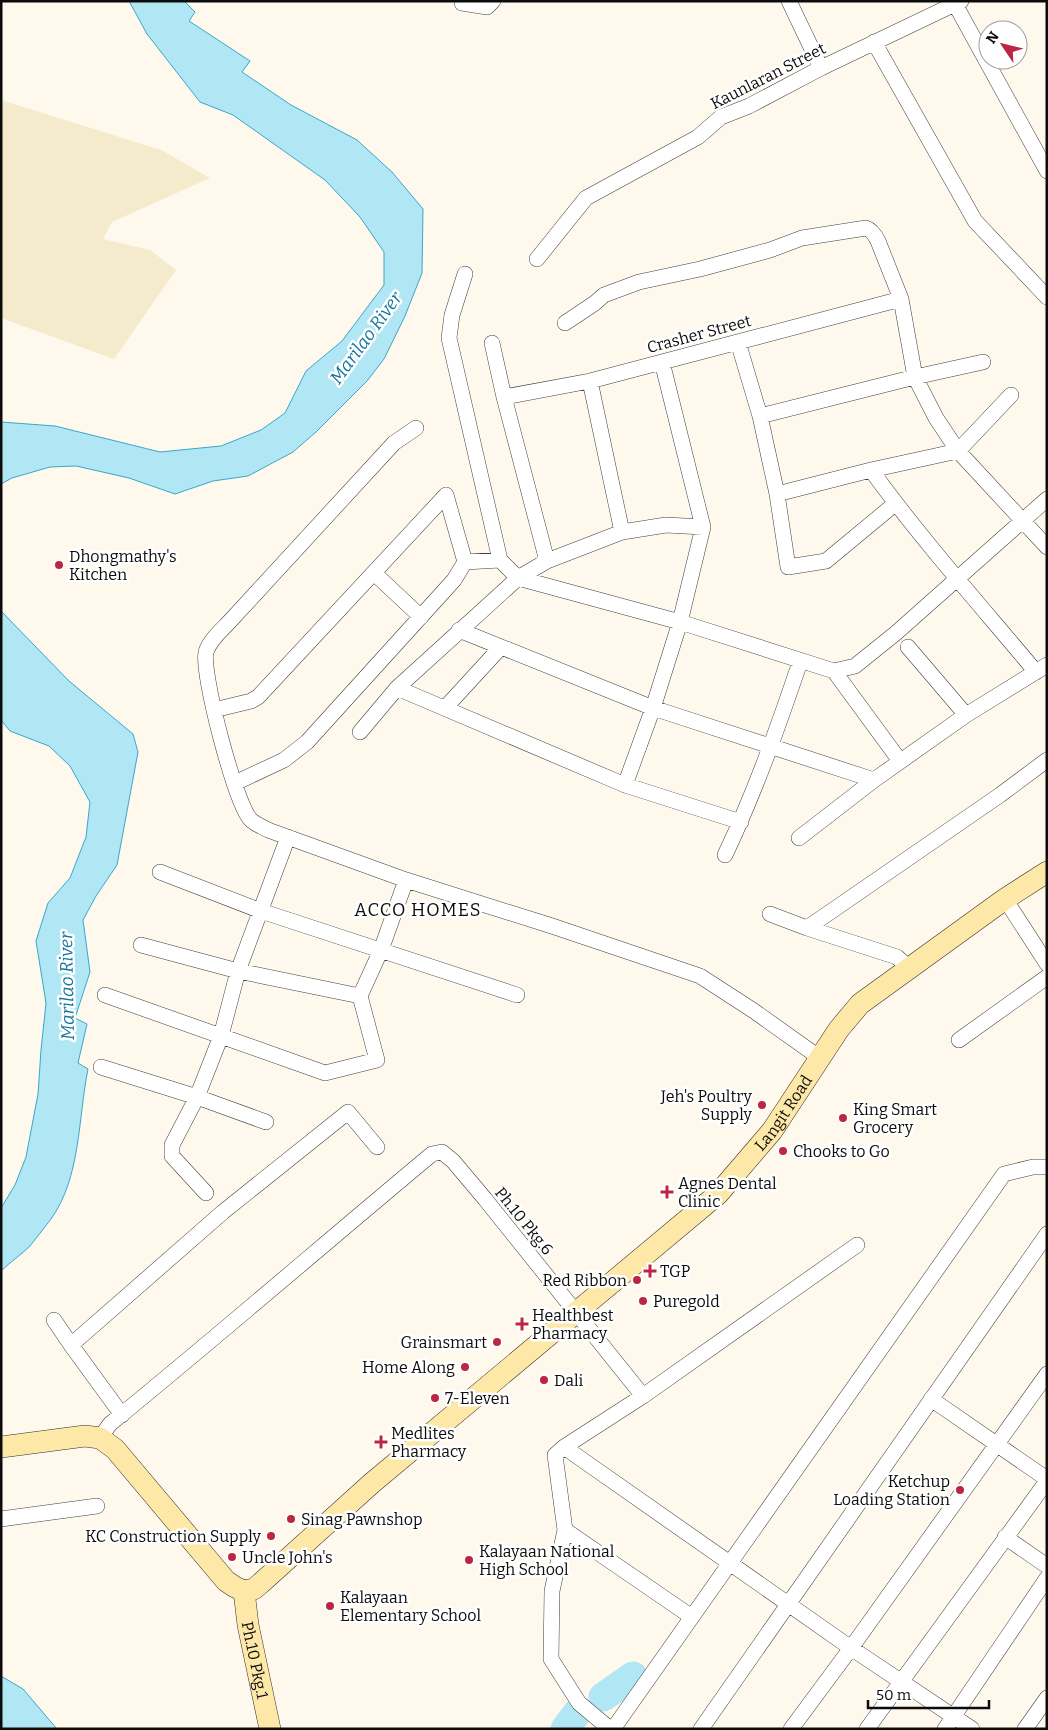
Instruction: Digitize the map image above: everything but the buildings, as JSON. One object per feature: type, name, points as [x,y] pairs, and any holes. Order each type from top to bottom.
[{"type":"main road","name":"Langit Road","points":[[244,1591],[254,1589],[372,1483],[718,1194],[772,1131],[844,1023],[860,1004],[1005,899],[1047,872]]},
{"type":"main road","points":[[1,1447],[85,1436],[100,1438],[114,1449],[226,1580],[244,1591]]},
{"type":"main road","name":"Ph.10 Pkg.1","points":[[244,1591],[248,1625],[270,1729]]},
{"type":"street","points":[[462,4],[487,7],[493,1]]},
{"type":"street","points":[[789,1],[821,68]]},
{"type":"street","points":[[958,3],[1047,171]]},
{"type":"street","name":"Kaunlaran Street","points":[[537,258],[586,198],[698,136],[721,117],[749,106],[821,68],[958,3]]},
{"type":"street","points":[[874,42],[975,221],[1040,281],[1047,297]]},
{"type":"street","points":[[565,322],[595,303],[604,294],[639,282],[700,269],[802,238],[866,228],[873,233],[878,241],[901,299],[915,376],[936,418],[958,451],[1047,547]]},
{"type":"street","points":[[465,274],[452,315],[450,338],[500,560],[518,578],[680,622],[800,662],[834,671],[855,666],[896,633],[1047,500]]},
{"type":"street","name":"Crasher Street","points":[[504,397],[590,381],[901,299]]},
{"type":"street","points":[[738,342],[760,416],[778,494],[788,567],[826,561],[896,503]]},
{"type":"street","points":[[492,343],[504,397],[547,561]]},
{"type":"street","points":[[625,785],[653,708],[680,622],[703,527],[662,362]]},
{"type":"street","points":[[760,416],[915,376],[983,362]]},
{"type":"street","points":[[590,381],[622,532]]},
{"type":"street","points":[[778,494],[871,470],[958,451],[1012,395]]},
{"type":"street","points":[[416,428],[394,443],[213,640],[207,650],[205,658],[214,710],[242,805],[251,820],[268,830],[406,880],[552,926],[700,976],[754,1011],[820,1058]]},
{"type":"street","points":[[799,838],[874,780],[966,715],[1041,668],[958,579],[871,470]]},
{"type":"street","points":[[214,710],[251,701],[258,697],[446,495],[466,562]]},
{"type":"street","points":[[360,732],[397,688],[518,578],[547,561],[622,532],[666,525],[703,527]]},
{"type":"street","points":[[466,562],[500,560]]},
{"type":"street","points":[[235,783],[284,760],[307,742],[454,580],[466,562]]},
{"type":"street","points":[[374,574],[421,617]]},
{"type":"street","points":[[459,630],[653,708],[874,780]]},
{"type":"street","points":[[444,708],[502,647]]},
{"type":"street","points":[[908,647],[966,715]]},
{"type":"street","points":[[725,855],[741,822],[771,746],[800,662]]},
{"type":"street","points":[[834,671],[900,762]]},
{"type":"street","points":[[397,688],[625,785],[741,822]]},
{"type":"street","points":[[808,928],[1000,795],[1047,760]]},
{"type":"street","points":[[206,1192],[172,1156],[172,1145],[196,1097],[221,1036],[238,971],[262,911],[288,837]]},
{"type":"street","points":[[160,872],[262,911],[517,995]]},
{"type":"street","points":[[105,995],[325,1073],[377,1060],[360,996],[381,950],[406,880]]},
{"type":"street","points":[[1005,899],[1047,964]]},
{"type":"street","points":[[770,914],[897,957],[909,968]]},
{"type":"street","points":[[142,945],[238,971],[360,996]]},
{"type":"street","points":[[959,1040],[1047,977]]},
{"type":"street","points":[[101,1066],[266,1122]]},
{"type":"street","points":[[70,1345],[223,1212],[348,1112],[377,1147]]},
{"type":"street","name":"Ph.10 Pkg.6","points":[[122,1415],[432,1154],[442,1152],[453,1161],[643,1396]]},
{"type":"street","points":[[857,1245],[643,1396],[555,1455],[565,1530],[552,1591],[551,1659],[579,1704],[612,1729],[1004,1174],[1047,1167]]},
{"type":"street","points":[[701,1729],[1047,1234]]},
{"type":"street","points":[[54,1320],[70,1345],[122,1415],[104,1430],[100,1438]]},
{"type":"street","points":[[791,1729],[1047,1374]]},
{"type":"street","points":[[867,1729],[1047,1480],[931,1399]]},
{"type":"street","points":[[564,1448],[851,1648],[954,1715],[972,1729]]},
{"type":"street","points":[[1,1519],[97,1506]]},
{"type":"street","points":[[565,1530],[686,1613]]},
{"type":"street","points":[[1004,1537],[1047,1566]]},
{"type":"street","points":[[945,1729],[1047,1578]]},
{"type":"street","points":[[1024,1729],[1047,1698]]},
{"type":"shaded area","points":[[1,100],[161,150],[210,178],[112,222],[103,239],[150,250],[176,270],[114,359],[1,318]]},
{"type":"water","name":"Marilao River","points":[[129,1],[184,1],[195,12],[189,21],[250,61],[242,72],[291,105],[357,140],[392,172],[423,209],[422,273],[405,316],[384,359],[367,381],[293,452],[248,476],[213,481],[175,494],[129,478],[76,466],[50,467],[12,478],[1,484],[1,422],[55,426],[160,452],[221,446],[261,430],[285,413],[306,371],[342,341],[384,285],[384,252],[360,217],[325,180],[233,115],[200,102],[147,34]]},
{"type":"water","name":"Marilao River","points":[[1,611],[69,681],[133,734],[138,752],[117,865],[96,896],[83,920],[90,972],[75,1018],[87,1024],[78,1063],[88,1069],[77,1147],[68,1185],[61,1203],[30,1246],[1,1271],[1,1208],[15,1185],[26,1157],[38,1094],[46,1003],[36,941],[48,903],[70,878],[86,837],[90,802],[70,766],[49,746],[10,731],[1,720]]},
{"type":"water","points":[[1,1676],[23,1689],[57,1729],[1,1729]]},
{"type":"waterway","points":[[603,1697],[633,1676]]},
{"type":"waterway","points":[[565,1729],[577,1713]]},
{"type":"place","name":"Dhongmathy's Kitchen","points":[[59,565]]},
{"type":"place","name":"Jeh's Poultry Supply","points":[[762,1105]]},
{"type":"place","name":"King Smart Grocery","points":[[843,1118]]},
{"type":"place","name":"Chooks to Go","points":[[783,1151]]},
{"type":"place","name":"Agnes Dental Clinic","points":[[667,1192]]},
{"type":"place","name":"TGP","points":[[650,1271]]},
{"type":"place","name":"Red Ribbon","points":[[637,1280]]},
{"type":"place","name":"Puregold","points":[[643,1301]]},
{"type":"place","name":"Healthbest Pharmacy","points":[[522,1324]]},
{"type":"place","name":"Grainsmart","points":[[497,1342]]},
{"type":"place","name":"Home Along","points":[[465,1367]]},
{"type":"place","name":"Dali","points":[[544,1380]]},
{"type":"place","name":"7-Eleven","points":[[435,1398]]},
{"type":"place","name":"Medlites Pharmacy","points":[[381,1442]]},
{"type":"place","name":"Ketchup Loading Station","points":[[960,1490]]},
{"type":"place","name":"Sinag Pawnshop","points":[[291,1519]]},
{"type":"place","name":"KC Construction Supply","points":[[271,1536]]},
{"type":"place","name":"Uncle John's","points":[[232,1557]]},
{"type":"place","name":"Kalayaan National High School","points":[[469,1560]]},
{"type":"place","name":"Kalayaan Elementary School","points":[[330,1606]]},
{"type":"district","name":"ACCO HOMES","points":[[418,910]]}]
